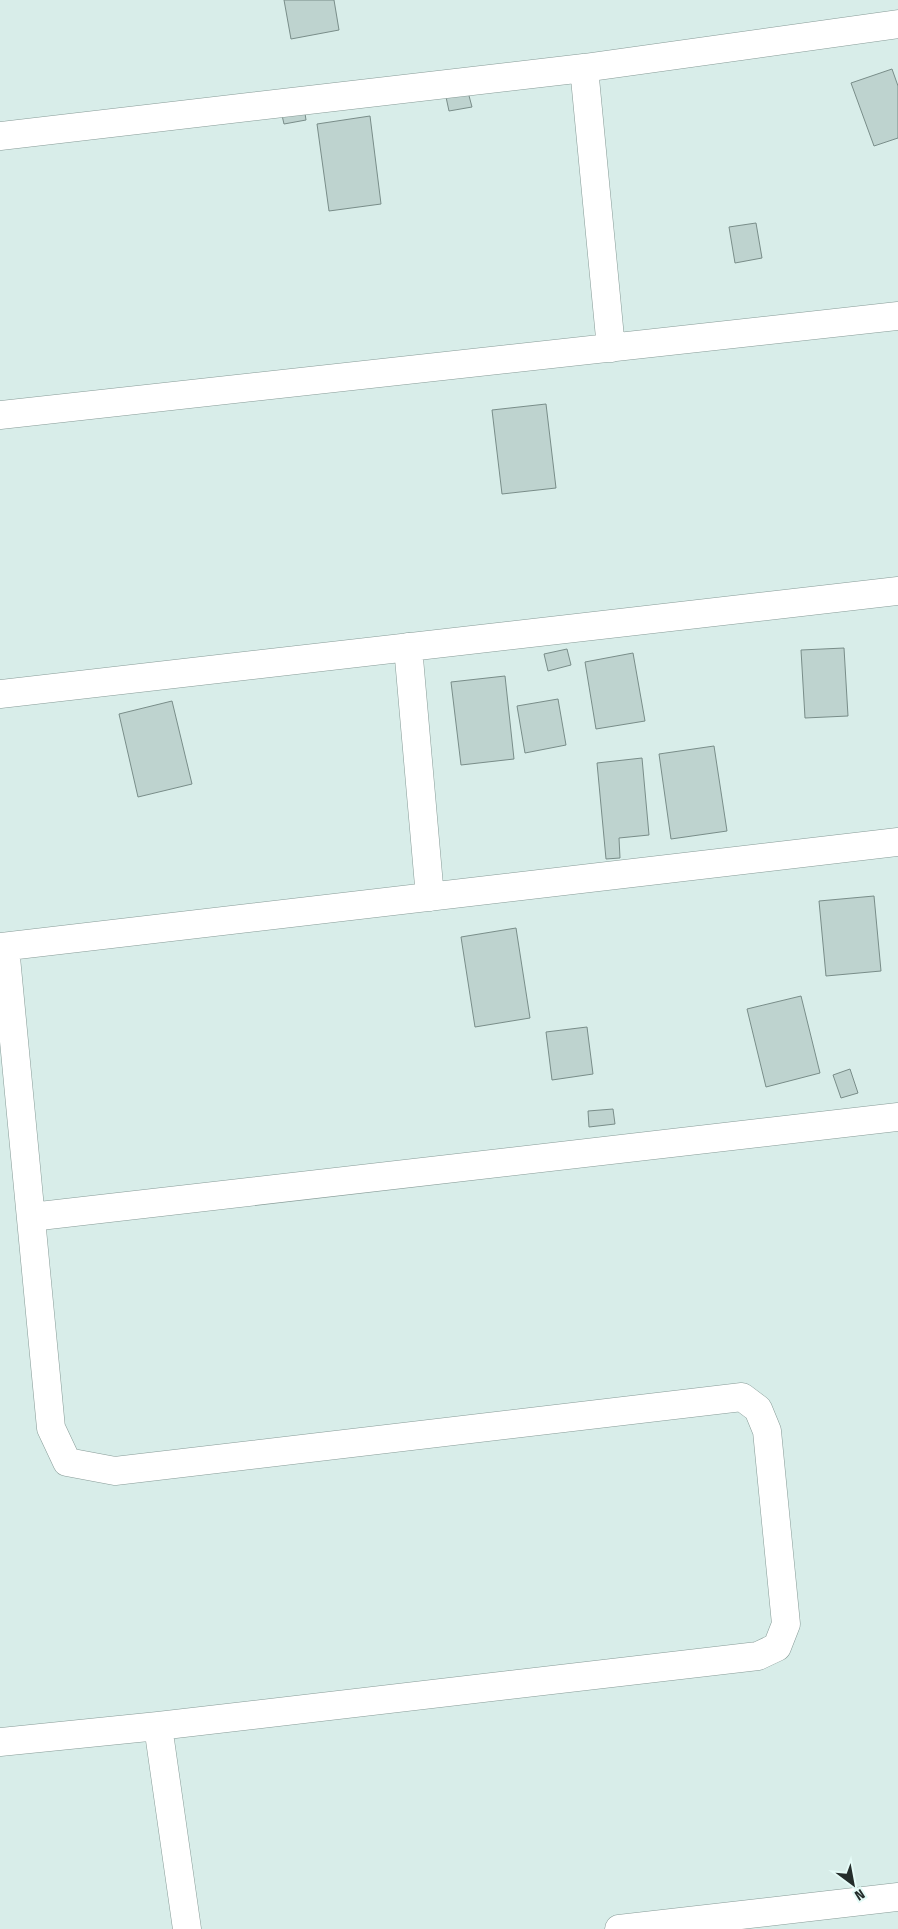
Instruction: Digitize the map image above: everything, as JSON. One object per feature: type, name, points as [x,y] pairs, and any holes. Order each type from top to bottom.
[{"type":"street","points":[[0,136],[584,68],[898,24]]},
{"type":"street","points":[[584,68],[611,348]]},
{"type":"street","points":[[0,415],[898,316]]},
{"type":"street","points":[[0,694],[898,591]]},
{"type":"street","points":[[408,647],[430,897]]},
{"type":"street","points":[[0,1742],[158,1726],[758,1656],[777,1647],[786,1624],[767,1431],[758,1409],[742,1398],[115,1471],[67,1462],[51,1428],[2,947],[898,842]]},
{"type":"street","points":[[31,1217],[898,1117]]},
{"type":"street","points":[[158,1726],[187,1929]]},
{"type":"street","points":[[619,1929],[898,1897]]},
{"type":"building","points":[[284,0],[334,0],[339,30],[291,39]]},
{"type":"building","points":[[892,69],[898,86],[898,138],[874,146],[851,83]]},
{"type":"building","points":[[468,92],[472,107],[449,111],[446,97]]},
{"type":"building","points":[[304,107],[306,120],[284,124],[281,111]]},
{"type":"building","points":[[370,116],[381,204],[329,211],[317,124]]},
{"type":"building","points":[[756,223],[762,258],[735,263],[729,227]]},
{"type":"building","points":[[546,404],[556,488],[502,494],[492,410]]},
{"type":"building","points":[[844,648],[848,716],[805,718],[801,650]]},
{"type":"building","points":[[567,649],[571,665],[548,671],[544,654]]},
{"type":"building","points":[[633,653],[645,721],[596,729],[585,662]]},
{"type":"building","points":[[505,676],[514,759],[461,765],[451,682]]},
{"type":"building","points":[[558,699],[566,745],[525,753],[517,706]]},
{"type":"building","points":[[172,701],[192,784],[138,797],[119,714]]},
{"type":"building","points":[[714,746],[727,831],[671,839],[659,754]]},
{"type":"building","points":[[642,758],[649,835],[619,838],[620,858],[606,859],[597,763]]},
{"type":"building","points":[[874,896],[881,971],[826,976],[819,901]]},
{"type":"building","points":[[516,928],[530,1018],[475,1027],[461,937]]},
{"type":"building","points":[[801,996],[820,1073],[766,1087],[747,1009]]},
{"type":"building","points":[[587,1027],[593,1074],[552,1080],[546,1032]]},
{"type":"building","points":[[850,1069],[858,1093],[841,1098],[833,1075]]},
{"type":"building","points":[[613,1109],[615,1124],[589,1127],[588,1111]]}]
